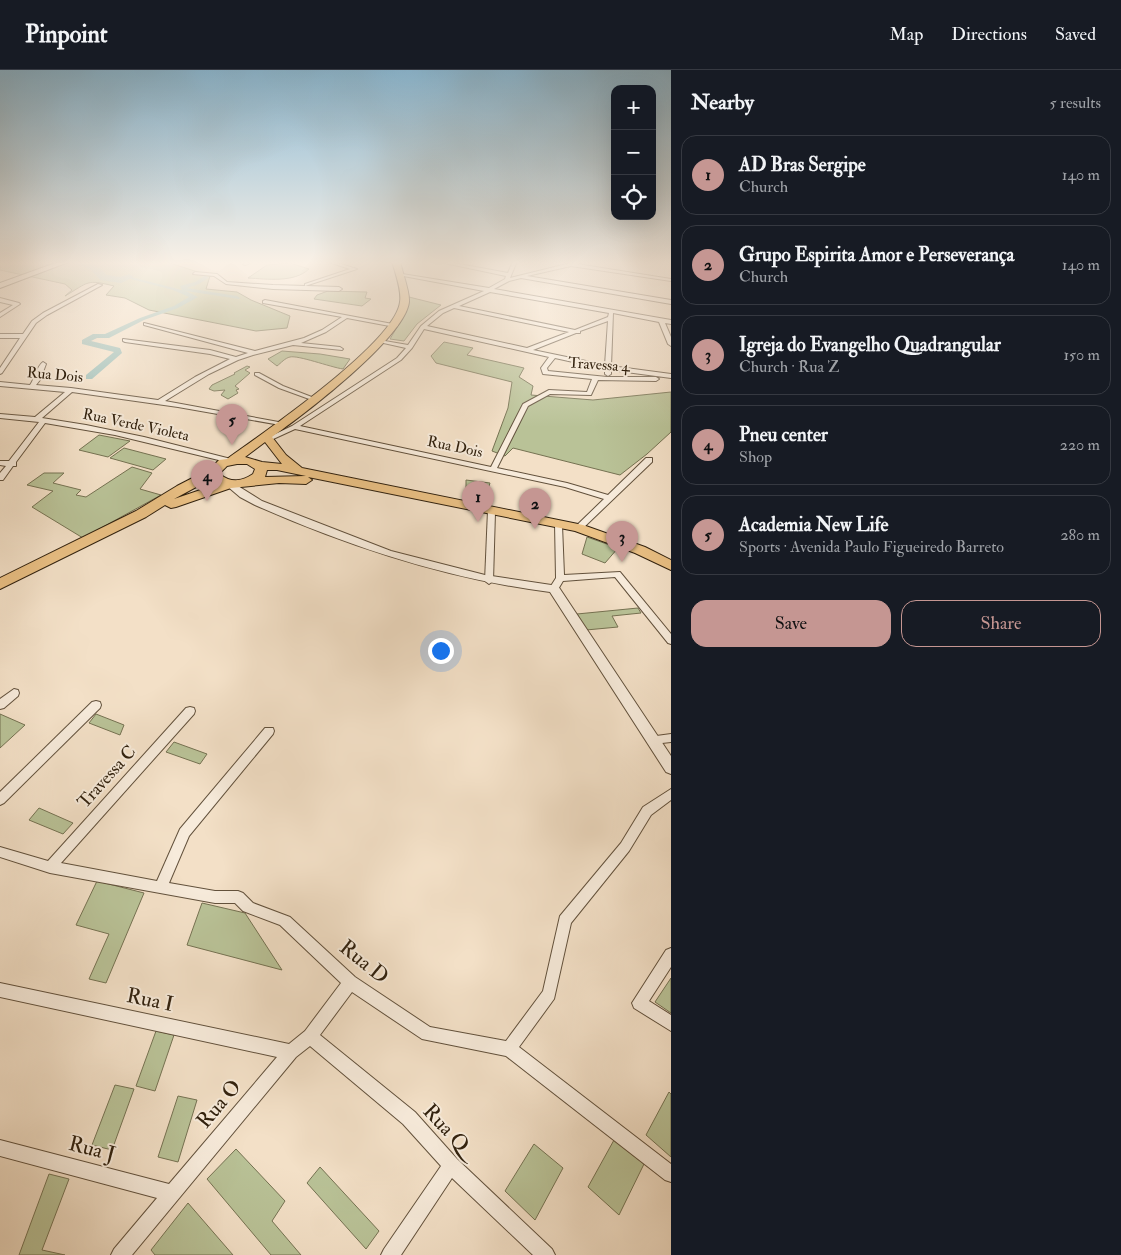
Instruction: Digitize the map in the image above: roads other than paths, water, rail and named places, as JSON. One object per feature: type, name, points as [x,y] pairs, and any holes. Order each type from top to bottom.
[{"type":"main road","points":[[258,465],[269,439],[381,342],[400,316]]},
{"type":"main road","points":[[0,584],[141,514],[181,489],[214,472],[218,466],[230,461],[287,425]]},
{"type":"main road","points":[[269,439],[282,458],[300,471]]},
{"type":"main road","points":[[230,461],[243,460],[258,465],[269,465],[491,512],[578,528],[670,563]]},
{"type":"main road","points":[[249,482],[261,473],[258,465]]},
{"type":"main road","points":[[214,472],[218,480],[230,484]]},
{"type":"main road","points":[[141,514],[230,484],[287,479],[355,484]]},
{"type":"street","points":[[0,372],[34,322],[41,316]]},
{"type":"street","points":[[161,401],[195,380],[236,359],[321,333],[347,316]]},
{"type":"street","points":[[349,316],[395,325]]},
{"type":"street","points":[[287,425],[337,398],[394,363],[410,347],[433,316]]},
{"type":"street","points":[[501,316],[578,332]]},
{"type":"street","points":[[527,350],[578,332],[608,316]]},
{"type":"street","points":[[607,379],[611,316]]},
{"type":"street","points":[[624,316],[671,322]]},
{"type":"street","points":[[661,320],[671,343]]},
{"type":"street","points":[[146,324],[255,353]]},
{"type":"street","points":[[423,327],[609,368],[671,376]]},
{"type":"street","points":[[0,336],[25,336]]},
{"type":"street","points":[[125,340],[210,352],[236,359]]},
{"type":"street","points":[[381,342],[410,347]]},
{"type":"street","points":[[289,344],[340,349]]},
{"type":"street","name":"Travessa 4","points":[[553,356],[544,370],[545,372],[607,379],[652,380],[671,376]]},
{"type":"street","points":[[0,360],[9,361]]},
{"type":"street","points":[[32,386],[37,380],[43,364]]},
{"type":"street","points":[[257,374],[286,389],[314,399]]},
{"type":"street","points":[[492,469],[525,406],[549,392],[589,394],[596,378]]},
{"type":"street","name":"Rua Dois","points":[[0,384],[161,401],[287,425],[492,469],[582,489],[610,498]]},
{"type":"street","name":"Rua Verde Violeta","points":[[40,420],[71,390]]},
{"type":"street","name":"Rua Verde Violeta","points":[[0,416],[40,420],[135,437],[230,461]]},
{"type":"street","points":[[0,478],[13,464],[40,420]]},
{"type":"street","points":[[578,528],[649,460]]},
{"type":"street","points":[[0,463],[13,464]]},
{"type":"street","points":[[230,484],[246,497],[336,537],[397,558],[489,581],[557,584],[617,574],[671,641]]},
{"type":"street","points":[[489,581],[491,512]]},
{"type":"street","points":[[558,525],[557,584],[671,768]]},
{"type":"street","points":[[0,705],[14,693]]},
{"type":"street","points":[[0,800],[96,705]]},
{"type":"street","name":"Travessa C","points":[[50,866],[190,711]]},
{"type":"street","points":[[160,886],[184,833],[269,731]]},
{"type":"street","points":[[653,740],[671,738]]},
{"type":"street","points":[[509,1049],[549,994],[565,920],[625,848],[647,811],[671,794]]},
{"type":"street","name":"Rua D","points":[[2,855],[50,866],[215,897],[238,897],[248,906],[285,921],[350,982],[427,1034],[509,1049],[671,1174]]},
{"type":"street","points":[[671,955],[639,1003],[671,1024]]},
{"type":"street","name":"Rua O","points":[[120,1255],[291,1052],[310,1036],[350,982]]},
{"type":"street","name":"Rua I","points":[[0,990],[291,1052]]},
{"type":"street","name":"Rua Q","points":[[310,1036],[409,1118],[451,1165],[546,1255]]},
{"type":"street","name":"Rua J","points":[[0,1148],[172,1193]]},
{"type":"street","points":[[390,1255],[451,1165]]},
{"type":"waterway","points":[[89,377],[118,353],[117,350],[85,342],[96,336],[106,336],[150,316]]},
{"type":"place","name":"Academia New Life","points":[[232,445]]},
{"type":"place","name":"Pneu center","points":[[207,501]]},
{"type":"place","name":"AD Bras Sergipe","points":[[478,522]]},
{"type":"place","name":"Grupo Espirita Amor e Perseverança","points":[[535,529]]},
{"type":"place","name":"Igreja do Evangelho Quadrangular","points":[[622,562]]}]
